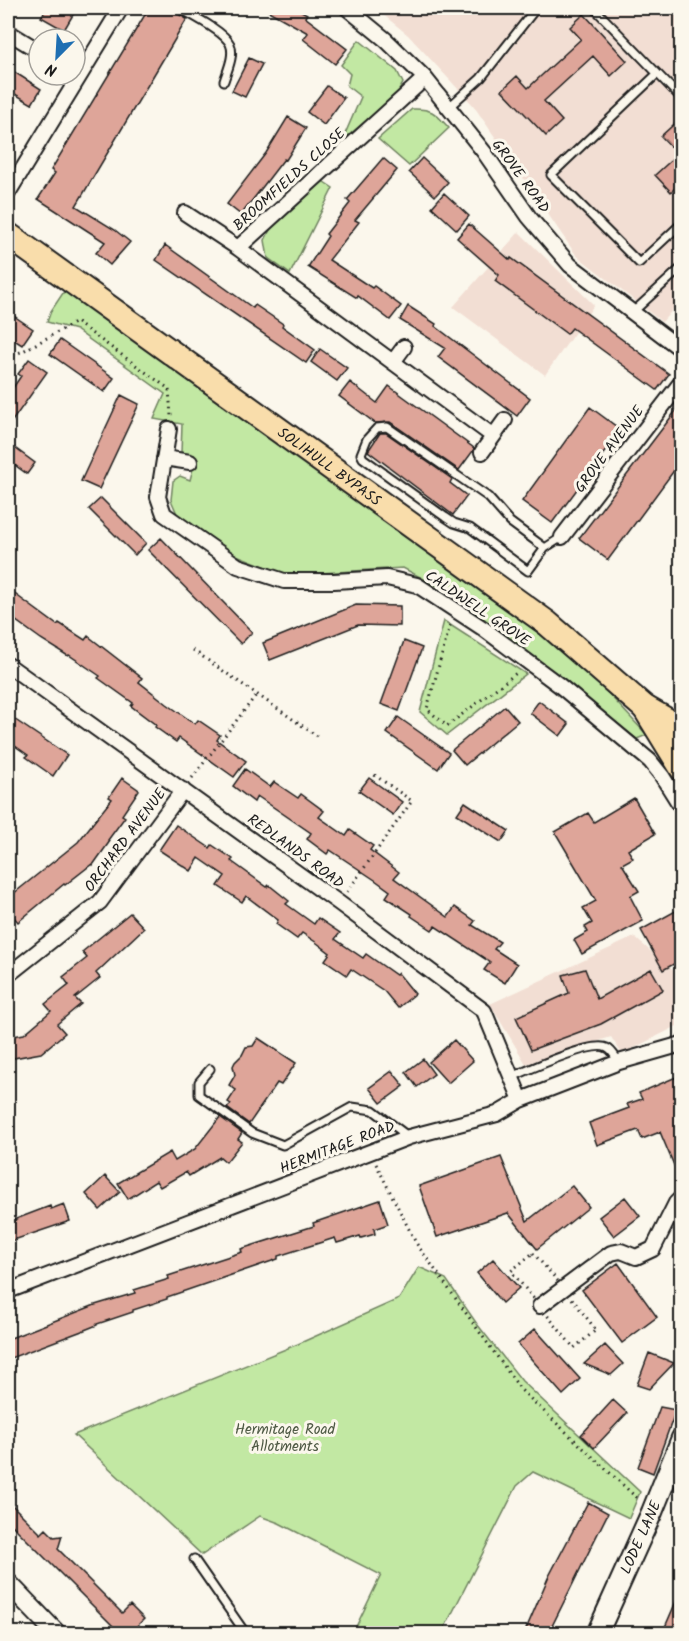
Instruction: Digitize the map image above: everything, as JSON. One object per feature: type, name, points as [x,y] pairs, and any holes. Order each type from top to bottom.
[{"type":"highway","name":"SOLIHULL BYPASS","points":[[8,235],[547,623],[645,708],[673,724],[681,734]]},
{"type":"highway","name":"SOLIHULL BYPASS","points":[[645,708],[681,768]]},
{"type":"main road","name":"LODE LANE","points":[[597,1634],[681,1438]]},
{"type":"street","points":[[87,59],[121,8]]},
{"type":"street","name":"GROVE ROAD","points":[[347,8],[386,40],[425,78],[484,152],[529,217],[570,265],[681,350]]},
{"type":"street","points":[[8,32],[27,44]]},
{"type":"street","name":"BROOMFIELDS CLOSE","points":[[425,78],[238,248],[493,436]]},
{"type":"street","points":[[8,193],[69,87]]},
{"type":"street","points":[[184,213],[238,248]]},
{"type":"street","points":[[393,362],[405,347]]},
{"type":"street","name":"GROVE AVENUE","points":[[562,537],[681,381]]},
{"type":"street","points":[[482,452],[505,420]]},
{"type":"street","name":"CALDWELL GROVE","points":[[169,429],[158,497],[164,514],[238,566],[284,581],[387,578],[404,580],[417,585],[530,663],[650,761],[681,808]]},
{"type":"street","points":[[164,458],[190,462]]},
{"type":"street","name":"REDLANDS ROAD","points":[[8,665],[339,903],[484,1011],[521,1100]]},
{"type":"street","name":"ORCHARD AVENUE","points":[[8,975],[100,903],[183,790]]},
{"type":"street","name":"HERMITAGE ROAD","points":[[8,1291],[409,1137],[497,1114],[521,1100],[619,1062],[681,1044]]},
{"type":"street","points":[[540,1306],[611,1253],[621,1251],[636,1257],[653,1249],[681,1197]]},
{"type":"street","points":[[8,1582],[57,1634]]},
{"type":"lane","points":[[179,8],[225,38],[230,45],[231,57],[224,81]]},
{"type":"lane","points":[[449,107],[486,73],[533,12],[528,8]]},
{"type":"lane","points":[[594,8],[681,99]]},
{"type":"lane","points":[[657,74],[551,175],[639,263],[681,223]]},
{"type":"lane","points":[[632,313],[681,267]]},
{"type":"lane","points":[[545,548],[510,522],[488,497],[387,427],[377,428],[367,439],[361,454],[363,458],[446,518],[470,528],[528,571],[545,548],[562,537]]},
{"type":"lane","points":[[512,1077],[572,1053],[603,1046],[609,1048],[619,1062]]},
{"type":"lane","points":[[210,1070],[199,1082],[199,1095],[252,1133],[283,1145],[352,1107],[373,1110],[409,1137]]},
{"type":"lane","points":[[194,1559],[246,1634]]},
{"type":"path","points":[[8,357],[76,322],[169,389],[171,426],[169,429]]},
{"type":"path","points":[[454,609],[427,709],[447,726],[530,663]]},
{"type":"path","points":[[193,650],[317,736]]},
{"type":"path","points":[[183,790],[257,694]]},
{"type":"path","points":[[339,903],[412,801],[373,774]]},
{"type":"path","points":[[370,1152],[416,1243],[521,1390],[651,1512]]},
{"type":"shaded area","points":[[375,8],[681,8],[681,300],[662,322],[576,255],[473,105],[408,35]]},
{"type":"shaded area","points":[[519,232],[594,305],[545,375],[453,307]]},
{"type":"shaded area","points":[[634,937],[681,977],[681,1024],[622,1054],[611,1037],[526,1064],[490,1004]]},
{"type":"green space","points":[[359,40],[397,71],[403,83],[397,94],[342,141],[361,97],[347,86],[350,74],[341,65]]},
{"type":"green space","points":[[412,109],[434,113],[449,128],[409,166],[378,139]]},
{"type":"green space","points":[[321,180],[333,188],[290,274],[268,258],[265,240],[273,224]]},
{"type":"green space","points":[[65,290],[579,662],[647,735],[637,739],[452,594],[403,568],[287,575],[224,550],[178,516],[171,500],[173,481],[180,476],[190,480],[196,457],[181,453],[182,424],[154,419],[165,394],[76,330],[47,322],[51,311]]},
{"type":"green space","points":[[444,621],[526,674],[447,735],[420,712]]},
{"type":"green space","name":"Hermitage Road Allotments","points":[[419,1267],[446,1279],[477,1324],[522,1381],[640,1492],[629,1518],[533,1472],[517,1486],[442,1633],[353,1633],[381,1575],[279,1523],[260,1516],[202,1555],[74,1435],[298,1344],[399,1299]]},
{"type":"building","points":[[47,8],[77,8],[66,27],[59,27],[41,17]]},
{"type":"building","points":[[149,8],[173,8],[176,13],[187,19],[76,206],[130,242],[110,265],[96,253],[105,242],[38,199],[55,173],[51,170]]},
{"type":"building","points":[[263,8],[296,8],[307,14],[305,17],[347,49],[335,64],[303,39],[308,33]]},
{"type":"building","points":[[584,14],[627,61],[611,76],[593,56],[544,101],[562,121],[546,136],[502,90],[517,76],[528,88],[581,39],[570,27]]},
{"type":"building","points":[[249,58],[262,64],[245,97],[232,91]]},
{"type":"building","points":[[8,68],[27,80],[27,87],[41,89],[32,104],[8,90]]},
{"type":"building","points":[[327,86],[344,98],[324,125],[307,112]]},
{"type":"building","points":[[288,117],[306,128],[286,160],[284,159],[241,215],[227,204],[266,153]]},
{"type":"building","points":[[681,118],[681,182],[671,192],[655,175],[678,154],[661,136]]},
{"type":"building","points":[[383,158],[397,170],[355,220],[359,222],[329,260],[372,288],[374,286],[401,306],[390,320],[358,296],[357,298],[308,267],[328,236],[326,234],[350,203],[347,200]]},
{"type":"building","points":[[422,158],[448,182],[435,196],[409,172]]},
{"type":"building","points":[[444,193],[469,216],[457,230],[432,207]]},
{"type":"building","points":[[469,224],[510,260],[511,258],[669,374],[657,390],[572,328],[567,334],[495,281],[499,275],[457,238]]},
{"type":"building","points":[[165,245],[253,308],[255,305],[283,324],[282,326],[315,350],[306,363],[156,260]]},
{"type":"building","points":[[408,306],[436,324],[435,326],[530,398],[517,416],[438,357],[445,348],[400,320]]},
{"type":"building","points":[[8,312],[33,329],[22,345],[8,336]]},
{"type":"building","points":[[60,340],[114,378],[104,392],[50,354]]},
{"type":"building","points":[[320,349],[347,368],[337,381],[311,362]]},
{"type":"building","points":[[29,359],[47,372],[8,427],[8,395],[21,376],[18,374]]},
{"type":"building","points":[[350,382],[377,403],[389,386],[474,448],[473,451],[459,470],[390,422],[375,423],[339,396]]},
{"type":"building","points":[[121,395],[139,404],[99,489],[81,481]]},
{"type":"building","points":[[681,404],[681,461],[608,560],[579,538]]},
{"type":"building","points":[[590,407],[621,430],[552,523],[522,501]]},
{"type":"building","points":[[380,433],[386,433],[452,479],[450,483],[467,496],[453,515],[368,451]]},
{"type":"building","points":[[8,443],[35,463],[27,474],[8,460]]},
{"type":"building","points":[[101,498],[146,543],[135,555],[89,509]]},
{"type":"building","points":[[161,538],[252,632],[241,644],[148,550]]},
{"type":"building","points":[[8,589],[57,625],[59,623],[85,640],[88,636],[142,678],[139,682],[167,704],[195,724],[198,720],[220,735],[217,740],[246,761],[234,777],[179,738],[176,742],[155,727],[156,725],[131,706],[133,703],[98,678],[100,676],[8,615]]},
{"type":"building","points":[[356,605],[400,606],[400,626],[358,625],[270,660],[263,643]]},
{"type":"building","points":[[404,641],[422,648],[399,711],[381,704]]},
{"type":"building","points":[[539,701],[569,724],[560,736],[530,713]]},
{"type":"building","points":[[505,706],[518,721],[465,765],[452,750]]},
{"type":"building","points":[[8,715],[67,755],[53,776],[8,741]]},
{"type":"building","points":[[398,717],[449,753],[438,769],[387,733]]},
{"type":"building","points":[[245,769],[270,787],[274,782],[298,798],[301,794],[324,811],[319,817],[346,836],[350,830],[373,846],[370,850],[399,872],[394,878],[448,917],[455,907],[475,921],[472,925],[500,942],[494,949],[517,964],[505,983],[484,970],[490,962],[435,926],[432,930],[411,916],[412,914],[386,897],[390,891],[330,850],[327,854],[307,839],[311,833],[257,796],[254,802],[233,786]]},
{"type":"building","points":[[122,778],[139,790],[122,815],[125,817],[93,865],[64,884],[18,922],[13,916],[8,920],[8,898],[78,842],[112,799],[109,797]]},
{"type":"building","points":[[369,778],[402,802],[393,815],[359,791]]},
{"type":"building","points":[[634,798],[655,834],[628,850],[633,858],[622,864],[639,891],[630,896],[643,921],[582,954],[574,940],[588,932],[585,927],[592,923],[583,908],[596,901],[555,832],[588,813],[594,822]]},
{"type":"building","points":[[465,802],[509,831],[501,842],[457,814]]},
{"type":"building","points":[[176,825],[210,848],[212,845],[233,859],[231,861],[267,887],[269,885],[289,901],[286,904],[314,924],[318,918],[340,933],[335,939],[363,958],[366,954],[396,975],[398,973],[415,994],[398,1008],[384,991],[351,969],[347,975],[325,960],[330,953],[317,943],[302,933],[297,939],[276,924],[278,920],[246,896],[242,902],[218,886],[225,876],[199,858],[191,871],[159,850]]},
{"type":"building","points":[[681,908],[681,960],[663,970],[641,930]]},
{"type":"building","points":[[130,913],[144,928],[96,973],[100,978],[75,998],[81,1004],[57,1024],[65,1033],[41,1053],[8,1059],[8,1037],[24,1034],[51,1011],[45,1004],[69,985],[63,977],[87,958],[82,952]]},
{"type":"building","points":[[585,969],[597,999],[651,969],[663,990],[601,1024],[531,1050],[516,1017],[569,993],[563,975]]},
{"type":"building","points":[[258,1038],[296,1063],[281,1085],[277,1083],[249,1124],[227,1108],[236,1090],[229,1085],[235,1075],[233,1066],[235,1062],[246,1047],[253,1046]]},
{"type":"building","points":[[454,1040],[473,1061],[448,1083],[429,1062]]},
{"type":"building","points":[[423,1059],[434,1074],[417,1087],[406,1072]]},
{"type":"building","points":[[392,1071],[404,1086],[381,1103],[369,1088]]},
{"type":"building","points":[[676,1077],[678,1083],[681,1082],[681,1182],[660,1132],[642,1139],[638,1130],[597,1145],[589,1123],[629,1108],[627,1104],[642,1099],[639,1093]]},
{"type":"building","points":[[220,1117],[242,1133],[238,1139],[242,1142],[226,1162],[220,1157],[189,1176],[186,1172],[160,1187],[156,1181],[128,1199],[118,1183],[170,1152],[175,1161],[195,1149]]},
{"type":"building","points":[[501,1157],[527,1221],[572,1186],[589,1207],[537,1249],[508,1213],[437,1237],[419,1186]]},
{"type":"building","points":[[105,1176],[120,1192],[100,1210],[86,1194]]},
{"type":"building","points":[[625,1197],[640,1216],[614,1236],[599,1217]]},
{"type":"building","points":[[380,1200],[388,1224],[374,1229],[375,1234],[337,1243],[335,1238],[278,1256],[278,1259],[167,1297],[167,1299],[8,1359],[8,1339],[95,1305],[135,1293],[134,1290],[169,1279],[168,1276],[242,1252],[241,1249],[314,1226],[313,1223]]},
{"type":"building","points":[[64,1204],[70,1221],[8,1242],[8,1222],[50,1206],[51,1209]]},
{"type":"building","points":[[493,1259],[519,1288],[502,1303],[477,1273]]},
{"type":"building","points":[[618,1263],[657,1317],[622,1343],[582,1290]]},
{"type":"building","points":[[535,1329],[580,1379],[563,1395],[518,1344]]},
{"type":"building","points":[[605,1345],[623,1364],[611,1375],[584,1364]]},
{"type":"building","points":[[649,1353],[674,1363],[649,1389],[637,1385]]},
{"type":"building","points":[[613,1400],[627,1413],[594,1448],[581,1435]]},
{"type":"building","points":[[660,1407],[676,1410],[653,1473],[638,1467]]},
{"type":"building","points":[[8,1501],[41,1534],[46,1529],[54,1537],[62,1536],[58,1549],[122,1613],[130,1605],[144,1619],[138,1625],[148,1634],[105,1634],[113,1626],[8,1521]]},
{"type":"building","points":[[588,1502],[608,1513],[548,1634],[524,1634],[548,1578]]},
{"type":"building","points":[[681,1590],[681,1634],[662,1634]]}]
